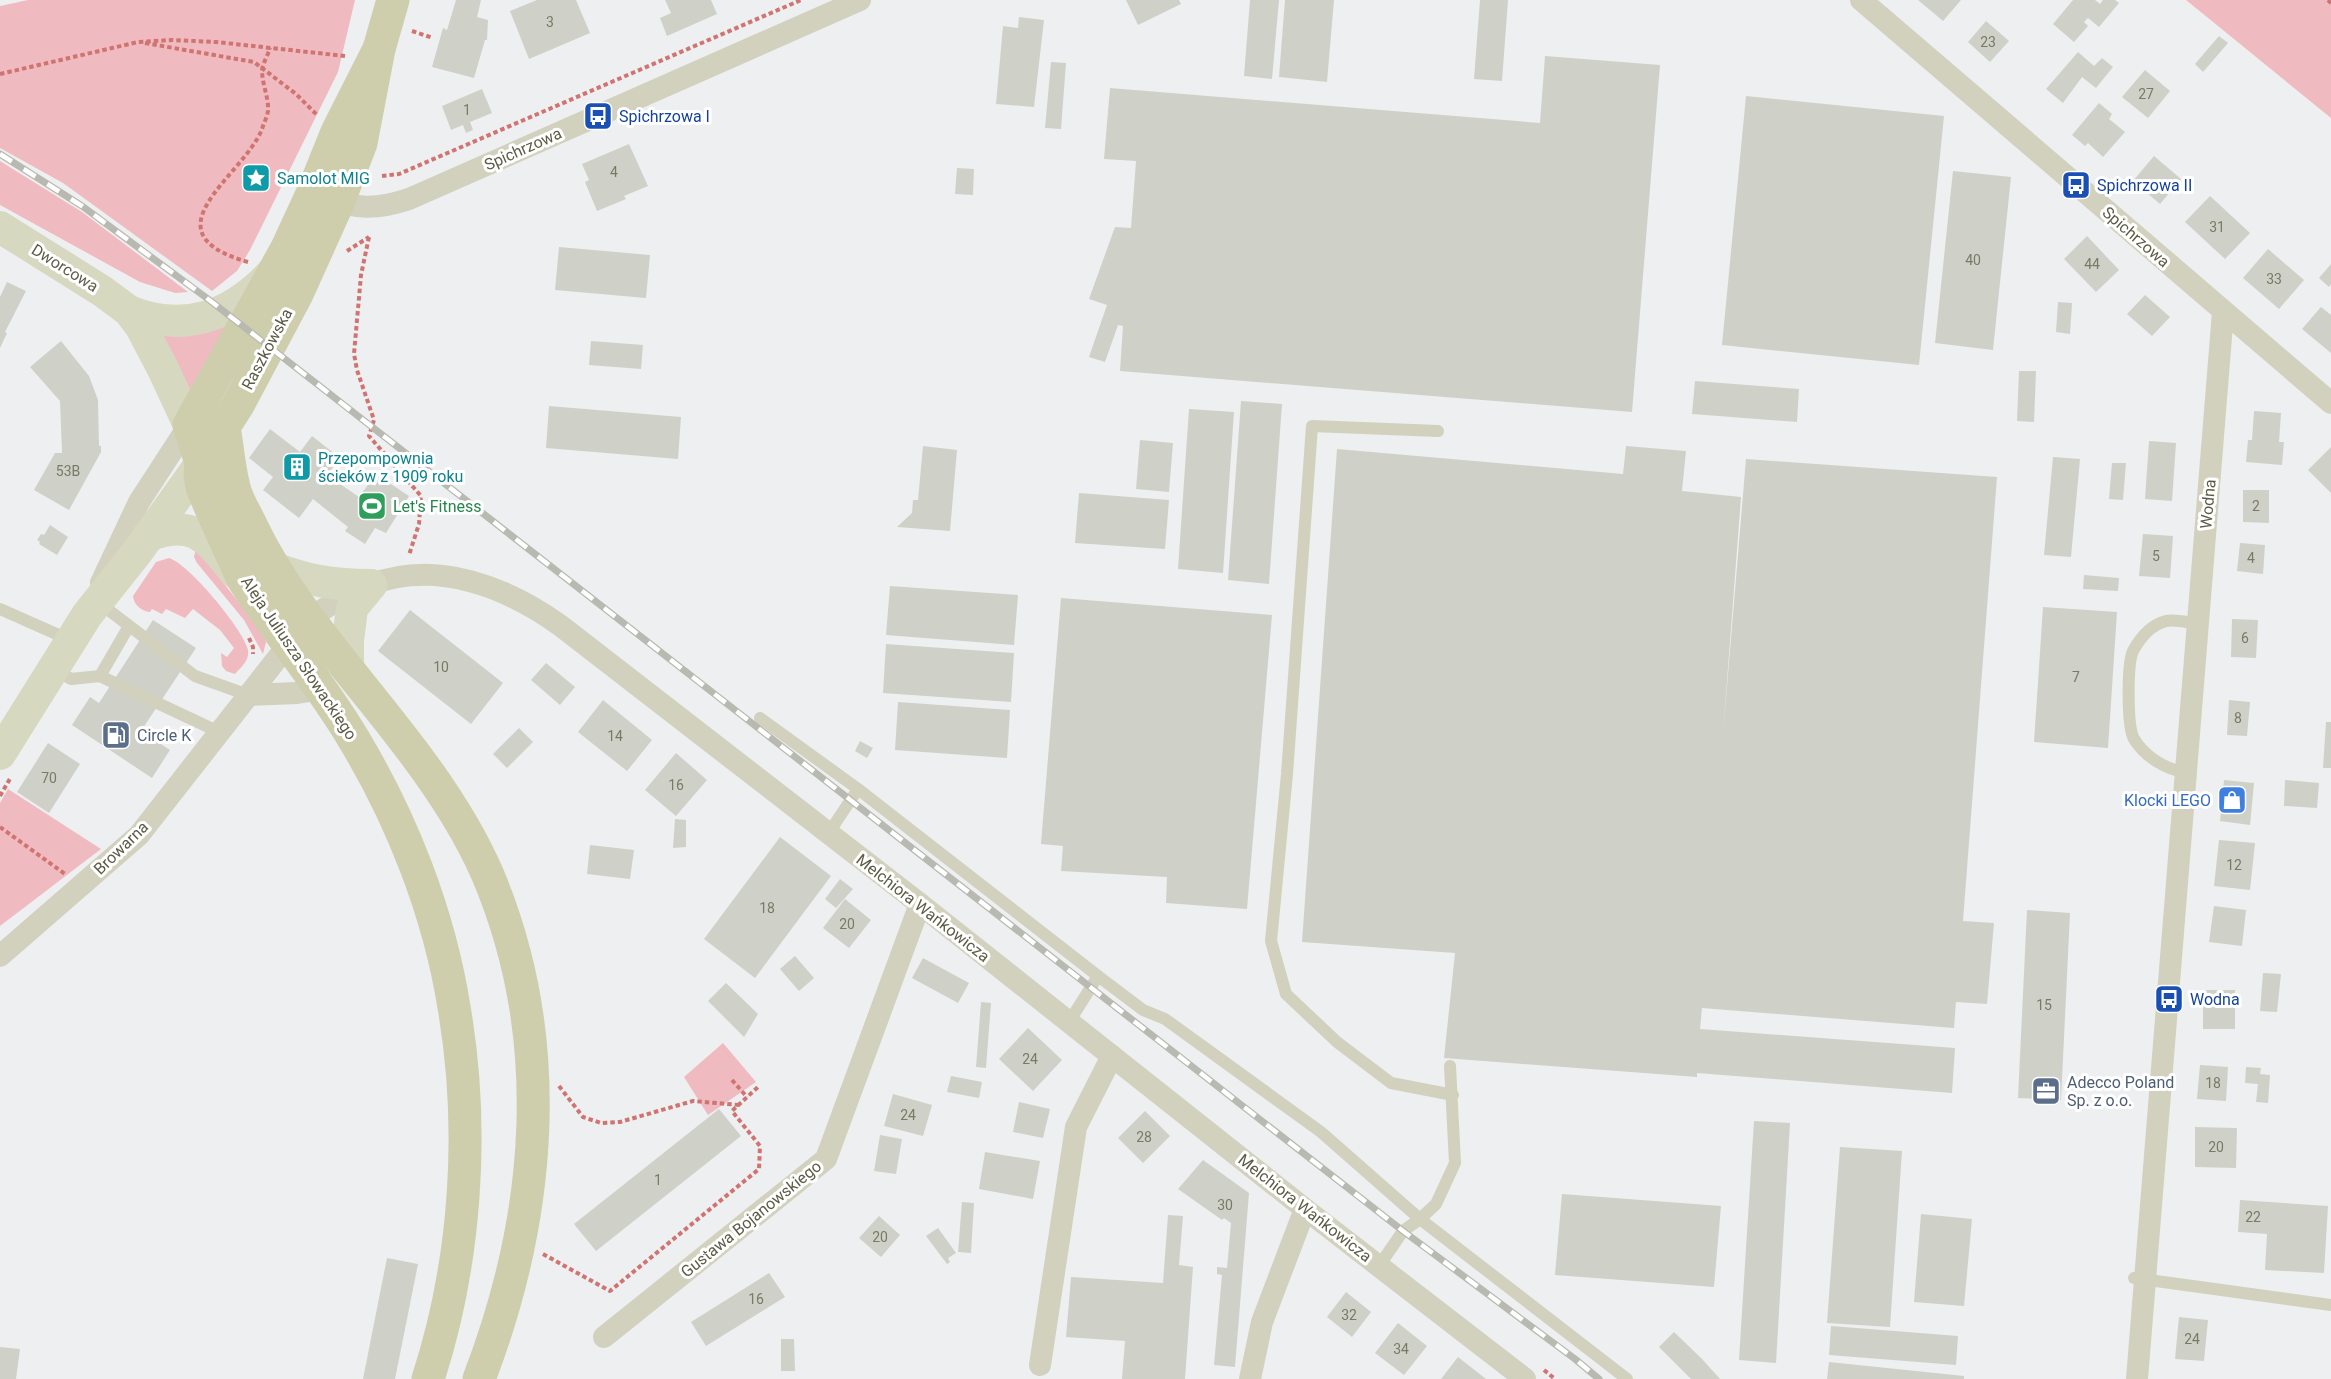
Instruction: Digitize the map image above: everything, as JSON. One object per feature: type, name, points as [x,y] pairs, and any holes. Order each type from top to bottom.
[{"type":"main road","name":"Raszkowska","points":[[0,754],[85,619],[201,463],[238,405],[297,294],[325,198],[337,132],[379,49],[393,0]]},
{"type":"main road","name":"Raszkowska","points":[[189,425],[263,266],[325,198]]},
{"type":"main road","name":"Dworcowa","points":[[0,227],[102,291],[129,311],[150,319],[170,322],[206,318],[237,302],[255,290],[263,266]]},
{"type":"main road","name":"Dworcowa","points":[[129,311],[141,327],[189,425]]},
{"type":"main road","name":"Aleja Juliusza Słowackiego","points":[[189,425],[201,463],[202,487],[244,582],[298,630],[348,669],[432,777],[460,821],[486,873],[513,949],[526,1008],[535,1089],[531,1154],[524,1218],[498,1325],[479,1379]]},
{"type":"main road","name":"Aleja Juliusza Słowackiego","points":[[224,427],[236,493]]},
{"type":"main road","name":"Aleja Juliusza Słowackiego","points":[[201,463],[219,473],[236,493],[274,568],[322,689],[353,738],[397,822],[419,876],[440,942],[454,1007],[463,1103],[463,1195],[457,1251],[447,1307],[428,1379]]},
{"type":"main road","points":[[148,536],[174,528],[196,533],[210,543],[244,582]]},
{"type":"main road","points":[[274,568],[338,585],[371,585]]},
{"type":"main road","points":[[348,669],[352,608],[371,585]]},
{"type":"street","name":"Spichrzowa","points":[[325,198],[353,207],[367,208],[408,199],[860,0]]},
{"type":"street","name":"Spichrzowa","points":[[1861,0],[2331,403]]},
{"type":"street","name":"Wodna","points":[[2137,1379],[2139,1278],[2187,773],[2223,312]]},
{"type":"street","name":"Raszkowska","points":[[85,619],[140,502],[189,425]]},
{"type":"street","name":"Melchiora Wańkowicza","points":[[298,630],[371,585],[407,578],[449,576],[510,594],[536,607],[920,904],[1305,1209],[1525,1379]]},
{"type":"street","name":"Browarna","points":[[0,956],[139,835],[298,630]]},
{"type":"street","points":[[248,695],[297,693],[322,689]]},
{"type":"street","name":"Gustawa Bojanowskiego","points":[[604,1338],[826,1158],[920,904]]},
{"type":"street","points":[[1040,1365],[1076,1127],[1112,1056]]},
{"type":"street","points":[[1250,1379],[1262,1322],[1305,1209]]},
{"type":"lane","points":[[1438,431],[1312,426],[1287,774],[1271,941],[1286,994],[1337,1042],[1391,1083],[1453,1095]]},
{"type":"lane","points":[[0,609],[129,626],[195,676],[248,695]]},
{"type":"lane","points":[[2187,773],[2171,770],[2151,757],[2133,737],[2128,704],[2132,653],[2146,631],[2167,621],[2199,624]]},
{"type":"lane","points":[[100,676],[129,626]]},
{"type":"lane","points":[[53,669],[71,679],[100,676],[219,732]]},
{"type":"lane","points":[[760,717],[858,789],[1143,1010],[1166,1018],[1321,1132],[1420,1219],[1627,1379]]},
{"type":"lane","points":[[828,834],[858,789]]},
{"type":"lane","points":[[1069,1022],[1098,976]]},
{"type":"lane","points":[[1378,1266],[1403,1232],[1436,1204],[1455,1163],[1450,1066]]},
{"type":"lane","points":[[2139,1278],[2331,1305]]},
{"type":"path","points":[[382,176],[399,174],[801,0]]},
{"type":"path","points":[[412,31],[433,38]]},
{"type":"path","points":[[0,74],[138,42],[172,40],[216,42],[346,56]]},
{"type":"path","points":[[138,42],[254,62],[296,94],[318,116]]},
{"type":"path","points":[[263,266],[222,253],[213,246],[204,236],[201,217],[209,201],[260,133],[268,112],[262,69],[270,48]]},
{"type":"path","points":[[339,258],[369,237],[361,275],[354,354],[374,420],[369,436],[421,496],[419,524],[408,556]]},
{"type":"path","points":[[0,827],[81,885]]},
{"type":"path","points":[[732,1080],[747,1097]]},
{"type":"path","points":[[556,1084],[583,1117],[601,1123],[620,1122],[693,1101],[739,1105]]},
{"type":"path","points":[[543,1253],[610,1291],[759,1169],[760,1146],[732,1111],[759,1086]]},
{"type":"shaded area","points":[[28,0],[355,0],[338,72],[250,250],[237,271],[212,291],[63,183],[0,148],[0,6]]},
{"type":"shaded area","points":[[2186,0],[2331,0],[2331,118]]},
{"type":"shaded area","points":[[0,161],[82,212],[188,292],[175,293],[140,282],[0,205]]},
{"type":"shaded area","points":[[229,324],[191,390],[187,391],[153,330]]},
{"type":"shaded area","points":[[196,548],[262,632],[266,642],[263,654],[244,620],[197,563],[194,557]]},
{"type":"shaded area","points":[[169,558],[201,584],[237,628],[248,650],[248,657],[235,674],[226,671],[222,666],[221,653],[227,657],[234,648],[220,630],[193,609],[185,618],[166,609],[162,614],[152,609],[150,612],[138,607],[135,602],[133,596],[156,562]]},
{"type":"shaded area","points":[[8,789],[101,849],[0,926],[0,803]]},
{"type":"shaded area","points":[[723,1043],[756,1082],[708,1115],[684,1077]]},
{"type":"building","points":[[456,0],[481,0],[477,17],[488,20],[487,40],[485,40],[474,78],[432,67],[443,28],[447,30]]},
{"type":"building","points":[[537,0],[576,0],[590,33],[529,59],[510,11]]},
{"type":"building","points":[[665,0],[711,0],[717,14],[667,36],[660,18],[671,13]]},
{"type":"building","points":[[1126,0],[1179,0],[1181,4],[1138,25]]},
{"type":"building","points":[[1250,0],[1279,0],[1272,79],[1244,76]]},
{"type":"building","points":[[1285,0],[1334,0],[1327,82],[1279,77]]},
{"type":"building","points":[[1480,0],[1508,0],[1502,81],[1474,79]]},
{"type":"building","points":[[1918,0],[1961,0],[1943,21]]},
{"type":"building","points":[[2073,0],[2095,0],[2100,4],[2103,0],[2115,0],[2119,3],[2099,27],[2088,18],[2084,22],[2088,26],[2074,42],[2053,24]]},
{"type":"building","points":[[1019,17],[1044,20],[1034,107],[996,104],[1003,26],[1018,28]]},
{"type":"building","points":[[1986,21],[2009,41],[1990,62],[1968,42]]},
{"type":"building","points":[[2219,36],[2228,43],[2203,72],[2195,64]]},
{"type":"building","points":[[2078,52],[2094,66],[2102,58],[2113,67],[2096,88],[2082,77],[2063,103],[2046,89]]},
{"type":"building","points":[[1545,56],[1660,65],[1632,412],[1120,371],[1123,326],[1118,325],[1105,362],[1089,357],[1107,305],[1089,299],[1115,227],[1131,228],[1136,161],[1104,159],[1110,88],[1540,123]]},
{"type":"building","points":[[1051,62],[1066,63],[1061,129],[1045,128]]},
{"type":"building","points":[[2145,70],[2170,91],[2148,118],[2122,97]]},
{"type":"building","points":[[482,89],[492,113],[470,122],[473,130],[466,133],[463,125],[451,130],[442,106]]},
{"type":"building","points":[[1746,96],[1944,116],[1919,365],[1722,345]]},
{"type":"building","points":[[2099,103],[2112,114],[2109,119],[2125,132],[2103,157],[2088,143],[2085,146],[2072,135]]},
{"type":"building","points":[[629,144],[648,186],[624,196],[626,199],[597,211],[585,182],[589,180],[582,164]]},
{"type":"building","points":[[2154,156],[2181,179],[2160,204],[2133,181]]},
{"type":"building","points":[[957,168],[974,169],[973,195],[955,194]]},
{"type":"building","points":[[1953,171],[2011,177],[1993,350],[1935,343]]},
{"type":"building","points":[[2210,196],[2250,233],[2225,259],[2185,222]]},
{"type":"building","points":[[2087,236],[2119,270],[2096,292],[2064,259]]},
{"type":"building","points":[[559,247],[650,255],[646,298],[555,290]]},
{"type":"building","points":[[2268,249],[2304,280],[2279,309],[2243,278]]},
{"type":"building","points":[[2331,264],[2331,284],[2329,287],[2319,278]]},
{"type":"building","points":[[7,282],[26,291],[5,332],[7,333],[0,348],[0,297]]},
{"type":"building","points":[[2145,295],[2170,317],[2152,336],[2127,314]]},
{"type":"building","points":[[2058,302],[2072,303],[2070,334],[2056,332]]},
{"type":"building","points":[[2321,307],[2331,315],[2331,353],[2302,329]]},
{"type":"building","points":[[61,341],[89,376],[98,400],[99,446],[101,446],[101,452],[69,510],[34,490],[55,453],[62,453],[60,401],[30,367]]},
{"type":"building","points":[[591,341],[643,345],[641,369],[589,365]]},
{"type":"building","points":[[2019,371],[2036,371],[2034,422],[2017,421]]},
{"type":"building","points":[[1695,381],[1799,389],[1797,422],[1692,414]]},
{"type":"building","points":[[1241,401],[1282,404],[1269,584],[1228,580]]},
{"type":"building","points":[[549,406],[681,417],[678,459],[546,448]]},
{"type":"building","points":[[1189,409],[1234,412],[1223,573],[1178,569]]},
{"type":"building","points":[[2254,411],[2281,413],[2279,442],[2284,442],[2282,465],[2246,462],[2248,440],[2252,440]]},
{"type":"building","name":"Przepompownia ścieków z 1909 roku","points":[[270,429],[300,452],[312,436],[340,458],[327,475],[359,497],[370,482],[375,486],[380,477],[409,496],[386,533],[375,528],[365,544],[345,531],[348,527],[313,499],[299,518],[263,490],[273,477],[249,458]]},
{"type":"building","points":[[1140,440],[1173,443],[1169,492],[1136,489]]},
{"type":"building","points":[[2149,441],[2176,443],[2172,501],[2145,499]]},
{"type":"building","points":[[923,446],[957,450],[950,531],[897,527],[912,513],[913,500],[918,500]]},
{"type":"building","points":[[1626,446],[1686,451],[1682,491],[1741,497],[1723,734],[1746,459],[1997,477],[1963,921],[1994,923],[1987,1004],[1956,1002],[1954,1028],[1702,1008],[1700,1029],[1955,1048],[1952,1093],[1697,1073],[1697,1077],[1444,1058],[1455,953],[1302,942],[1337,449],[1623,474]]},
{"type":"building","points":[[2331,447],[2331,493],[2308,470]]},
{"type":"building","points":[[2053,457],[2080,459],[2071,557],[2044,555]]},
{"type":"building","points":[[2112,463],[2126,463],[2123,500],[2109,499]]},
{"type":"building","points":[[2243,490],[2269,490],[2269,523],[2243,522]]},
{"type":"building","points":[[1079,493],[1169,500],[1165,549],[1075,543]]},
{"type":"building","points":[[50,525],[68,537],[57,555],[39,544],[37,540],[41,534],[44,535]]},
{"type":"building","points":[[2143,534],[2173,536],[2170,578],[2139,576]]},
{"type":"building","points":[[2240,543],[2265,545],[2263,574],[2237,571]]},
{"type":"building","points":[[2084,575],[2119,578],[2118,591],[2083,589]]},
{"type":"building","points":[[890,586],[1018,595],[1014,645],[886,635]]},
{"type":"building","points":[[1061,598],[1272,615],[1247,909],[1166,903],[1167,877],[1061,871],[1063,846],[1041,844]]},
{"type":"building","points":[[2043,607],[2117,612],[2108,748],[2034,742]]},
{"type":"building","points":[[410,610],[503,683],[471,724],[378,651]]},
{"type":"building","points":[[2232,619],[2258,620],[2256,658],[2231,657]]},
{"type":"building","points":[[153,620],[196,648],[141,731],[170,750],[152,778],[72,725],[90,697],[99,703]]},
{"type":"building","points":[[886,644],[1014,653],[1011,702],[883,693]]},
{"type":"building","points":[[546,663],[575,687],[560,705],[531,680]]},
{"type":"building","points":[[603,700],[652,740],[627,771],[578,732]]},
{"type":"building","points":[[2229,700],[2250,702],[2247,736],[2227,735]]},
{"type":"building","points":[[898,702],[1010,710],[1007,758],[895,750]]},
{"type":"building","points":[[2326,722],[2331,722],[2331,768],[2323,768]]},
{"type":"building","points":[[519,728],[533,742],[507,768],[493,754]]},
{"type":"building","points":[[860,741],[873,748],[867,758],[855,751]]},
{"type":"building","points":[[48,743],[80,764],[49,813],[17,792]]},
{"type":"building","points":[[676,753],[707,780],[676,816],[645,790]]},
{"type":"building","points":[[2224,780],[2254,783],[2250,825],[2220,821]]},
{"type":"building","points":[[2285,780],[2319,783],[2317,808],[2284,806]]},
{"type":"building","points":[[675,819],[686,820],[686,847],[673,848]]},
{"type":"building","points":[[780,837],[831,876],[755,978],[704,939]]},
{"type":"building","points":[[2219,840],[2255,843],[2250,890],[2214,886]]},
{"type":"building","points":[[590,845],[634,850],[630,879],[587,874]]},
{"type":"building","points":[[840,879],[853,889],[836,908],[825,899]]},
{"type":"building","points":[[845,899],[871,920],[849,948],[823,928]]},
{"type":"building","points":[[2214,906],[2246,910],[2242,946],[2209,942]]},
{"type":"building","points":[[2027,910],[2070,913],[2061,1100],[2018,1098]]},
{"type":"building","points":[[795,956],[814,978],[799,991],[780,969]]},
{"type":"building","points":[[923,958],[969,983],[958,1003],[912,978]]},
{"type":"building","points":[[2263,973],[2281,974],[2277,1012],[2260,1011]]},
{"type":"building","points":[[726,983],[758,1014],[744,1037],[708,1001]]},
{"type":"building","points":[[2203,990],[2235,990],[2235,1029],[2203,1029]]},
{"type":"building","points":[[981,1002],[991,1003],[986,1068],[976,1067]]},
{"type":"building","points":[[1028,1028],[1062,1060],[1033,1091],[999,1059]]},
{"type":"building","points":[[2200,1065],[2228,1067],[2226,1101],[2197,1099]]},
{"type":"building","points":[[2246,1067],[2261,1068],[2260,1074],[2270,1075],[2268,1103],[2256,1102],[2258,1084],[2245,1083]]},
{"type":"building","points":[[951,1076],[982,1082],[979,1098],[947,1092]]},
{"type":"building","points":[[893,1094],[932,1105],[923,1136],[884,1126]]},
{"type":"building","points":[[1019,1102],[1050,1109],[1043,1138],[1013,1132]]},
{"type":"building","points":[[719,1109],[741,1136],[596,1251],[574,1224]]},
{"type":"building","points":[[1145,1111],[1170,1136],[1143,1163],[1118,1138]]},
{"type":"building","points":[[1754,1121],[1790,1123],[1776,1363],[1739,1360]]},
{"type":"building","points":[[2195,1127],[2237,1128],[2236,1168],[2195,1167]]},
{"type":"building","points":[[880,1135],[902,1139],[896,1174],[874,1171]]},
{"type":"building","points":[[1840,1147],[1902,1151],[1890,1327],[1827,1323]]},
{"type":"building","points":[[985,1152],[1040,1161],[1033,1199],[979,1189]]},
{"type":"building","points":[[1203,1160],[1249,1193],[1235,1367],[1214,1365],[1222,1275],[1217,1274],[1217,1267],[1227,1268],[1231,1223],[1224,1218],[1222,1220],[1178,1189]]},
{"type":"building","points":[[1562,1194],[1721,1206],[1714,1287],[1555,1275]]},
{"type":"building","points":[[2240,1200],[2328,1206],[2324,1273],[2265,1270],[2267,1234],[2238,1232]]},
{"type":"building","points":[[962,1202],[974,1203],[971,1253],[958,1252]]},
{"type":"building","points":[[1921,1214],[1972,1219],[1964,1306],[1914,1302]]},
{"type":"building","points":[[1168,1215],[1183,1216],[1179,1265],[1193,1267],[1185,1379],[1122,1379],[1125,1341],[1066,1337],[1071,1277],[1163,1283]]},
{"type":"building","points":[[879,1216],[900,1235],[881,1257],[859,1238]]},
{"type":"building","points":[[938,1228],[956,1253],[948,1258],[950,1262],[947,1264],[926,1236]]},
{"type":"building","points":[[387,1258],[418,1264],[395,1379],[363,1379]]},
{"type":"building","points":[[769,1273],[785,1297],[706,1346],[691,1322]]},
{"type":"building","points":[[1346,1292],[1371,1312],[1352,1337],[1327,1317]]},
{"type":"building","points":[[2179,1317],[2208,1320],[2204,1361],[2175,1359]]},
{"type":"building","points":[[1398,1323],[1427,1346],[1404,1375],[1375,1353]]},
{"type":"building","points":[[1831,1326],[1958,1336],[1956,1365],[1829,1355]]},
{"type":"building","points":[[1674,1332],[1720,1379],[1691,1379],[1659,1347]]},
{"type":"building","points":[[781,1339],[794,1339],[795,1371],[781,1371]]},
{"type":"building","points":[[0,1347],[20,1349],[16,1379],[0,1379]]},
{"type":"building","points":[[1458,1357],[1486,1379],[1441,1379]]},
{"type":"building","points":[[1829,1362],[1964,1376],[1964,1379],[1827,1379]]},
{"type":"railway","points":[[0,154],[82,206],[208,299],[1403,1231],[1599,1379]]},
{"type":"place","name":"Spichrzowa I","points":[[598,116]]},
{"type":"place","name":"Samolot MIG","points":[[256,178]]},
{"type":"place","name":"Spichrzowa II","points":[[2076,185]]},
{"type":"place","name":"Przepompownia ścieków z 1909 roku","points":[[297,467]]},
{"type":"place","name":"Let's Fitness","points":[[372,506]]},
{"type":"place","name":"Circle K","points":[[116,735]]},
{"type":"place","name":"Klocki LEGO","points":[[2232,800]]},
{"type":"place","name":"Wodna","points":[[2169,999]]},
{"type":"place","name":"Adecco Poland Sp. z o.o.","points":[[2046,1091]]}]
